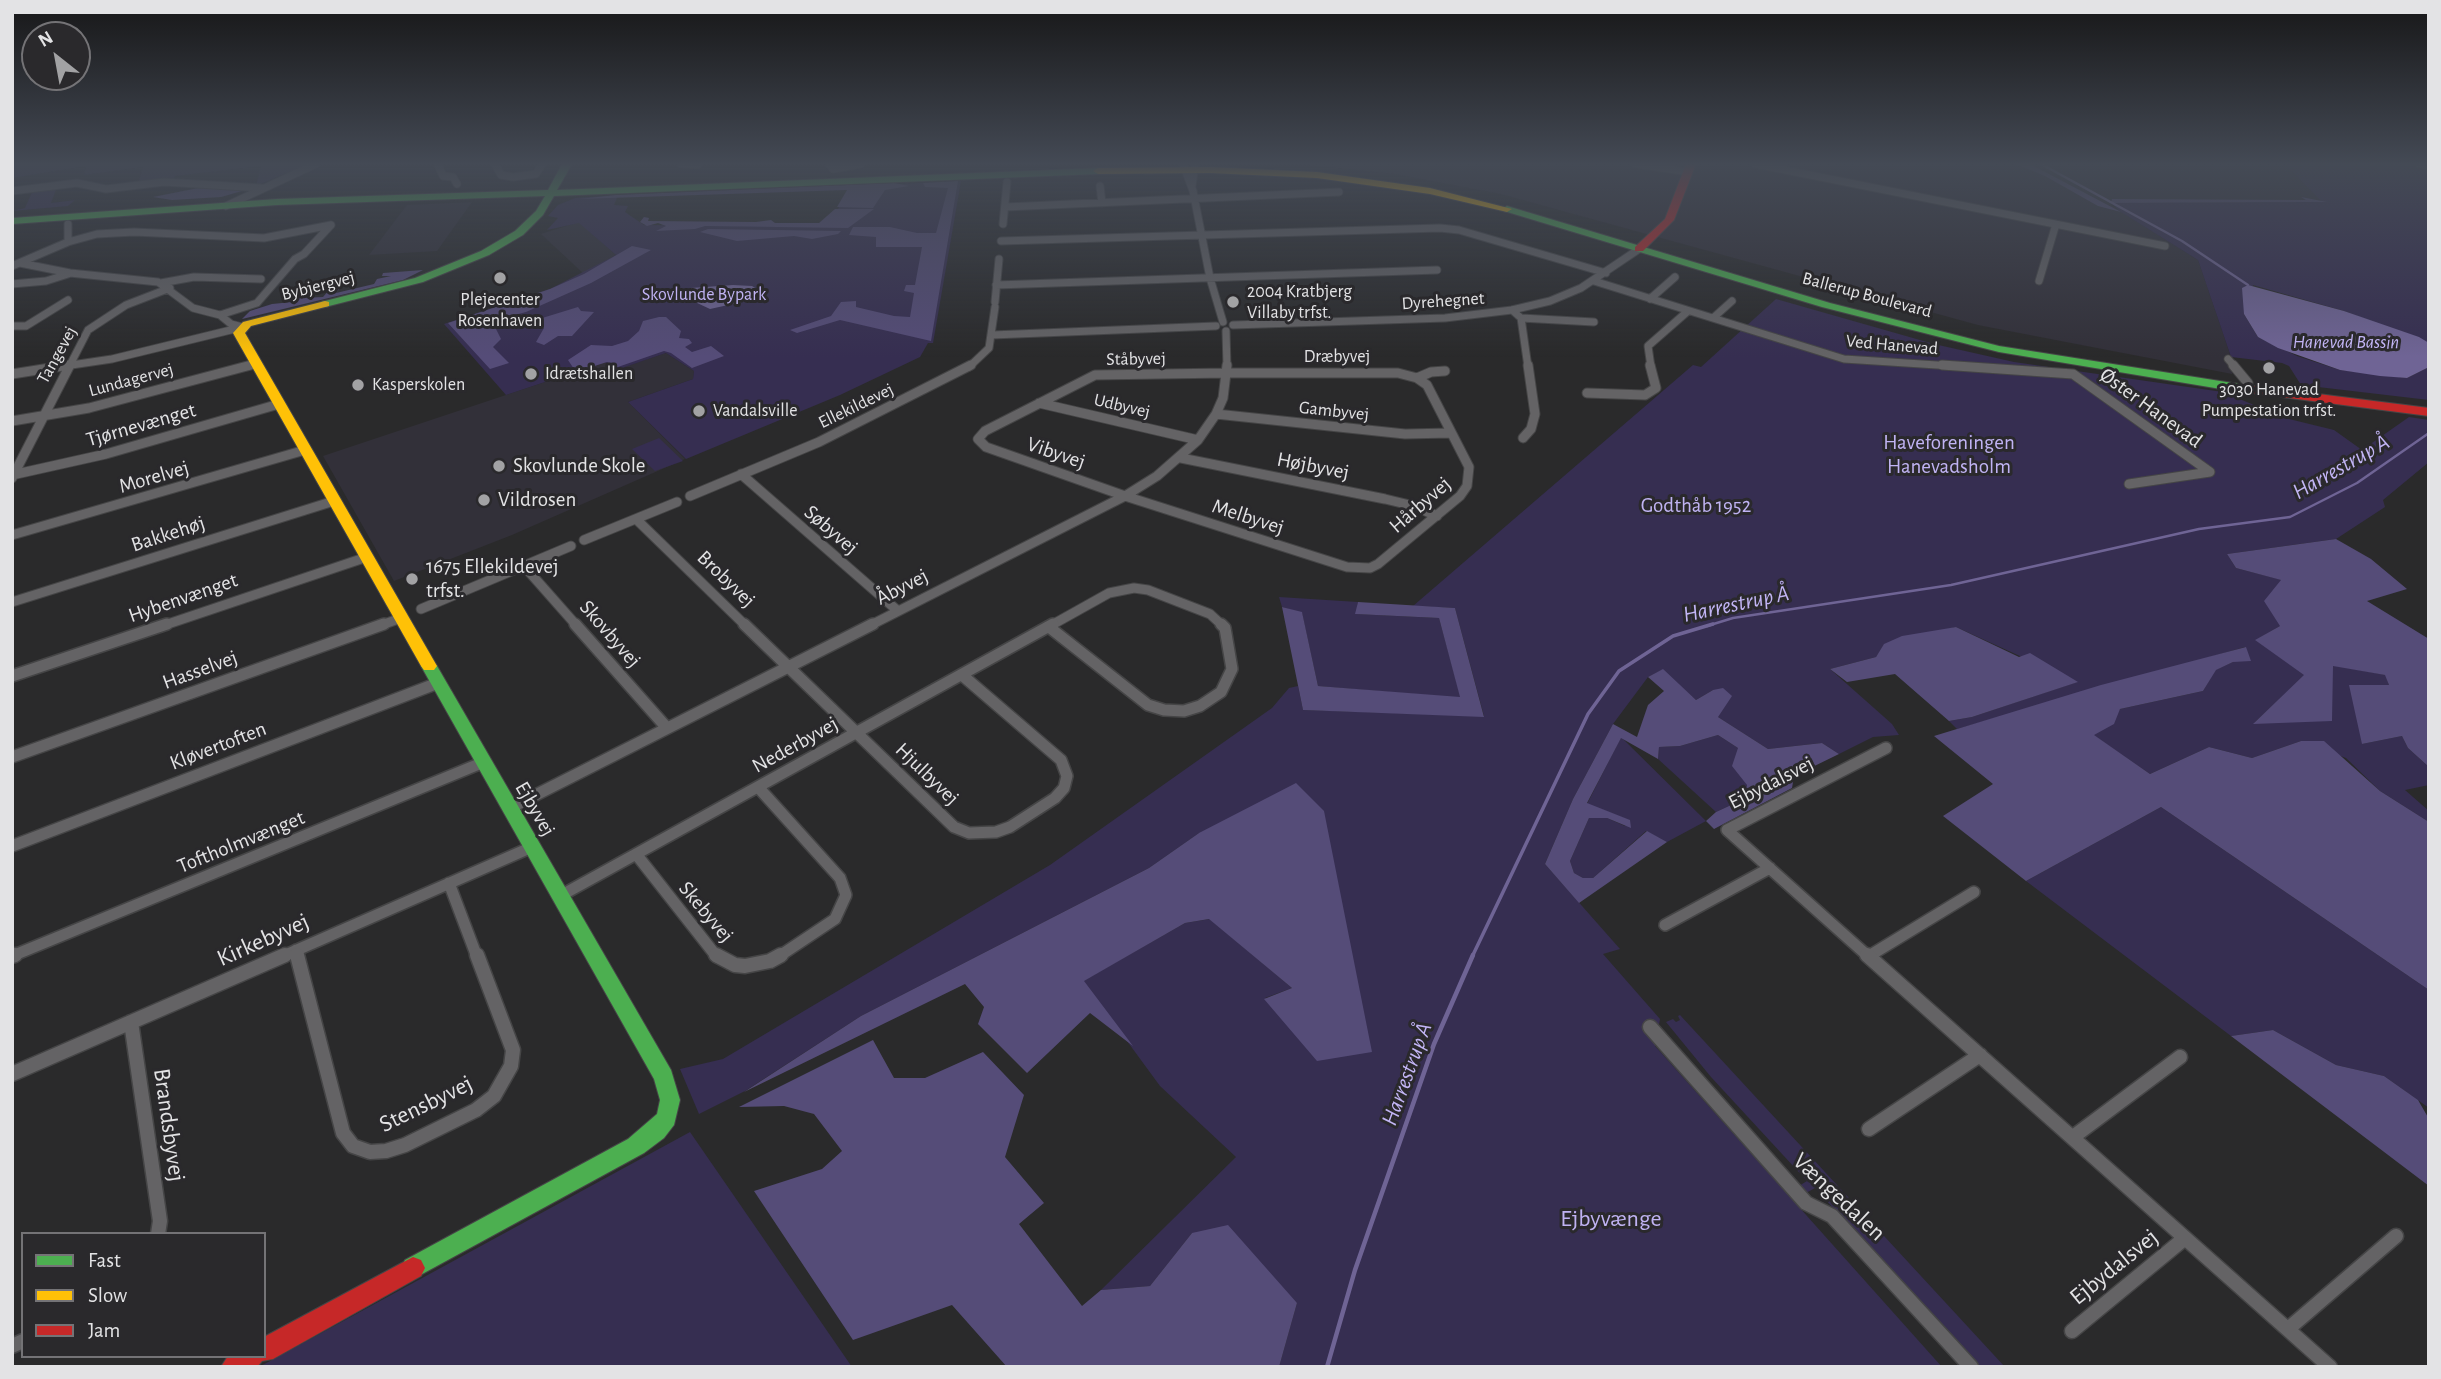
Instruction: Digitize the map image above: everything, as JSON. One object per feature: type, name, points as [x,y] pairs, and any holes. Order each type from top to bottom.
[{"type":"street","points":[[68,228],[68,242]]},
{"type":"street","points":[[16,265],[68,242],[97,234],[134,232],[264,238],[314,228]]},
{"type":"street","points":[[220,316],[257,303],[295,259],[304,254],[328,228]]},
{"type":"street","name":"Bybjergvej","points":[[12,374],[68,367],[242,327],[388,289],[467,261],[524,228]]},
{"type":"street","name":"Ellekildevej","points":[[691,496],[819,442],[965,370],[985,354],[992,335],[1003,228]]},
{"type":"street","name":"Åbyvej","points":[[510,808],[1125,496],[1181,458],[1216,414],[1223,398],[1227,373],[1224,326],[1210,278],[1201,228]]},
{"type":"street","name":"Ballerup Boulevard","points":[[1578,228],[1831,301],[1965,335],[2103,363],[2429,406]]},
{"type":"street","points":[[1642,246],[1660,228]]},
{"type":"street","points":[[2039,281],[2055,228]]},
{"type":"street","points":[[2078,228],[2165,246]]},
{"type":"street","points":[[1001,241],[1409,229],[1459,230],[1606,273]]},
{"type":"street","name":"Ballerup Boulevard","points":[[1642,246],[1895,324],[2035,356],[2178,380],[2429,412]]},
{"type":"street","name":"Dyrehegnet","points":[[992,335],[1445,318],[1512,310],[1558,298],[1594,281],[1642,246]]},
{"type":"street","points":[[16,265],[161,283],[194,276],[261,279]]},
{"type":"street","points":[[996,285],[1437,270]]},
{"type":"street","points":[[12,284],[46,281],[70,273]]},
{"type":"street","points":[[1650,299],[1675,277]]},
{"type":"street","name":"Ved Hanevad","points":[[1594,281],[1844,359],[2073,374]]},
{"type":"street","points":[[161,283],[193,309],[220,316],[231,324],[242,327]]},
{"type":"street","name":"Tangevej","points":[[13,476],[82,339],[97,322],[126,305],[170,288]]},
{"type":"street","points":[[12,326],[26,326],[68,300]]},
{"type":"street","points":[[1713,318],[1732,300]]},
{"type":"street","points":[[1512,310],[1521,318],[1594,322]]},
{"type":"street","points":[[1587,393],[1651,393],[1656,388],[1647,353],[1648,346],[1688,311]]},
{"type":"street","points":[[1521,318],[1535,415],[1531,429],[1523,438]]},
{"type":"street","name":"Ejbyvej","points":[[242,327],[239,333],[256,364],[664,1077],[670,1100],[667,1118],[656,1131],[636,1146],[266,1349]]},
{"type":"street","points":[[2228,359],[2248,383]]},
{"type":"street","name":"Lundagervej","points":[[12,421],[89,408],[256,364]]},
{"type":"street","name":"Dræbyvej","points":[[1227,373],[1398,373],[1416,378],[1425,373],[1445,371]]},
{"type":"street","name":"Ståbyvej","points":[[978,439],[985,431],[1095,375],[1227,373]]},
{"type":"street","name":"Øster Hanevad","points":[[2073,374],[2210,472],[2129,484]]},
{"type":"street","name":"Hårbyvej","points":[[1360,569],[1378,564],[1437,516],[1460,496],[1470,476],[1469,467],[1427,385],[1416,378]]},
{"type":"street","name":"Udbyvej","points":[[1039,403],[1198,440]]},
{"type":"street","name":"Tjørnevænget","points":[[13,476],[106,454],[279,404]]},
{"type":"street","name":"Gambyvej","points":[[1216,414],[1405,434],[1450,433]]},
{"type":"street","name":"Vibyvej","points":[[978,439],[986,447],[1125,496]]},
{"type":"street","name":"Morelvej","points":[[12,535],[306,450]]},
{"type":"street","name":"Højbyvej","points":[[1181,458],[1385,499],[1414,506],[1437,516]]},
{"type":"street","name":"Søbyvej","points":[[741,474],[898,611]]},
{"type":"street","name":"Melbyvej","points":[[1125,496],[1347,568],[1360,569]]},
{"type":"street","name":"Bakkehøj","points":[[12,602],[334,501]]},
{"type":"street","points":[[584,540],[677,502]]},
{"type":"street","name":"Brobyvej","points":[[636,519],[789,667]]},
{"type":"street","points":[[421,609],[570,546]]},
{"type":"street","name":"Hybenvænget","points":[[12,676],[367,557]]},
{"type":"street","name":"Skovbyvej","points":[[524,566],[667,728]]},
{"type":"street","name":"Nederbyvej","points":[[560,896],[1109,593],[1135,588],[1147,590],[1210,614],[1225,628],[1232,670],[1221,692],[1200,706],[1184,711],[1164,710],[1148,705],[1049,627]]},
{"type":"street","name":"Hasselvej","points":[[12,757],[401,618]]},
{"type":"street","name":"Hjulbyvej","points":[[789,667],[954,827],[982,834],[1010,828],[1055,798],[1064,788],[1067,776],[1065,768],[1061,760],[962,675]]},
{"type":"street","name":"Kløvertoften","points":[[12,846],[438,683]]},
{"type":"street","name":"Ejbydalsvej","points":[[1886,748],[1727,830],[2330,1367]]},
{"type":"street","name":"Toftholmvænget","points":[[12,956],[484,762]]},
{"type":"street","name":"Skebyvej","points":[[636,854],[718,958],[745,966],[769,961],[785,953],[835,919],[846,895],[839,877],[758,787]]},
{"type":"street","name":"Kirkebyvej","points":[[12,1074],[532,847]]},
{"type":"street","points":[[1665,925],[1770,868]]},
{"type":"street","name":"Stensbyvej","points":[[296,950],[343,1133],[353,1146],[370,1152],[386,1151],[405,1145],[476,1110],[494,1096],[511,1066],[513,1050],[449,883]]},
{"type":"street","points":[[1869,956],[1974,892]]},
{"type":"street","name":"Brandsbyvej","points":[[131,1022],[160,1221],[158,1232]]},
{"type":"street","name":"Vængedalen","points":[[1650,1027],[1806,1203],[1832,1216],[1971,1367]]},
{"type":"street","points":[[1869,1129],[1980,1055]]},
{"type":"street","points":[[2073,1137],[2180,1057]]},
{"type":"street","points":[[2288,1329],[2396,1236]]},
{"type":"street","name":"Ejbydalsvej","points":[[2071,1331],[2185,1238]]},
{"type":"street","points":[[233,1367],[249,1358]]},
{"type":"shaded area","points":[[389,228],[453,228],[437,251],[369,255]]},
{"type":"shaded area","points":[[559,228],[586,228],[616,255],[584,274],[541,234]]},
{"type":"shaded area","points":[[661,228],[697,228],[695,229],[656,231]]},
{"type":"shaded area","points":[[852,228],[896,228],[917,233],[936,233],[937,228],[950,228],[931,341],[840,320],[797,333],[790,330],[831,316],[841,302],[856,301],[856,307],[910,317],[914,293],[904,291],[906,285],[915,285],[922,247],[876,247],[876,237],[849,235]]},
{"type":"shaded area","points":[[1626,228],[2148,228],[2198,260],[2231,357],[2232,374],[1978,325]]},
{"type":"shaded area","points":[[708,229],[841,231],[812,239],[794,236],[737,241],[700,232]]},
{"type":"shaded area","points":[[632,246],[651,250],[591,283],[526,312],[492,321],[501,339],[493,347],[509,363],[490,369],[448,323],[550,289],[584,274]]},
{"type":"shaded area","points":[[423,270],[403,280],[242,319],[250,311],[272,304],[292,302],[302,289],[308,289],[302,298],[323,297],[331,288],[340,288],[336,293],[374,284],[377,279],[391,276],[382,276],[383,273]]},
{"type":"shaded area","points":[[578,307],[581,311],[594,312],[572,336],[558,336],[544,345],[536,342],[544,328],[526,323]]},
{"type":"shaded area","points":[[666,317],[681,331],[679,338],[689,339],[692,343],[685,347],[692,352],[711,346],[724,356],[692,368],[664,351],[615,368],[607,362],[576,372],[568,360],[591,345],[612,346],[628,341],[639,331],[643,321]]},
{"type":"shaded area","name":"Skovlunde Skole","points":[[666,353],[694,371],[693,379],[628,402],[685,459],[512,535],[394,581],[323,456],[605,362],[614,370]]},
{"type":"shaded area","points":[[2336,539],[2371,559],[2407,589],[2367,601],[2429,639],[2429,767],[2408,748],[2402,736],[2362,744],[2349,685],[2389,685],[2385,675],[2333,666],[2332,721],[2253,724],[2304,675],[2255,640],[2280,626],[2264,601],[2281,580],[2236,568],[2227,554]]},
{"type":"shaded area","points":[[1358,602],[1455,608],[1484,717],[1303,710],[1282,607],[1302,612],[1318,686],[1460,697],[1439,618],[1355,614]]},
{"type":"shaded area","points":[[1956,627],[2019,657],[2030,653],[2078,682],[1972,717],[1949,721],[1895,674],[1847,682],[1830,669],[1876,657],[1884,644],[1902,636]]},
{"type":"shaded area","points":[[2246,647],[2251,661],[2233,662],[2216,670],[2203,691],[2120,709],[2114,724],[2094,735],[2150,774],[2209,747],[2252,758],[2301,741],[2324,741],[2380,791],[2429,822],[2429,990],[2161,807],[2026,881],[1943,816],[1993,784],[1934,736],[2101,685]]},
{"type":"shaded area","points":[[1663,669],[1696,700],[1713,690],[1723,688],[1732,696],[1718,717],[1768,749],[1822,743],[1839,754],[1794,776],[1792,788],[1714,829],[1706,821],[1716,812],[1744,799],[1747,785],[1732,766],[1738,748],[1718,735],[1680,746],[1659,747],[1658,759],[1621,738],[1587,803],[1630,820],[1631,828],[1607,818],[1589,818],[1570,861],[1574,873],[1583,878],[1593,878],[1647,831],[1667,842],[1579,903],[1545,864],[1573,799],[1613,724],[1637,737],[1648,705],[1664,691],[1648,677]]},
{"type":"shaded area","points":[[1296,783],[1324,811],[1372,1052],[1317,1061],[1264,999],[1292,988],[1209,919],[1185,923],[1084,981],[1133,1046],[1090,1013],[1027,1073],[978,1024],[984,1007],[965,984],[744,1092],[861,1016],[1149,868],[1199,833]]},
{"type":"shaded area","points":[[2273,1030],[2336,1065],[2384,1076],[2418,1100],[2429,1119],[2429,1186],[2231,1036]]},
{"type":"shaded area","points":[[873,1040],[894,1078],[925,1078],[983,1052],[1024,1095],[1005,1157],[1044,1203],[1019,1224],[1082,1306],[1101,1290],[1150,1286],[1192,1233],[1228,1225],[1297,1303],[1279,1367],[1007,1367],[952,1305],[853,1340],[754,1191],[822,1169],[842,1151],[814,1114],[784,1106],[739,1107]]},
{"type":"green space","name":"Skovlunde Bypark","points":[[585,228],[953,228],[933,343],[928,343],[920,357],[840,395],[686,459],[628,402],[693,379],[694,371],[666,353],[613,371],[605,362],[506,395],[444,324],[550,289],[616,255]]},
{"type":"green space","points":[[2147,228],[2429,228],[2429,343],[2344,311],[2253,285],[2244,314],[2258,337],[2297,356],[2340,370],[2407,378],[2429,367],[2429,400],[2301,385],[2289,366],[2282,363],[2231,357],[2198,260]]},
{"type":"green space","points":[[1776,299],[1934,344],[2014,362],[2223,392],[2285,418],[2334,430],[2362,450],[2409,417],[2429,420],[2429,462],[2383,500],[2385,507],[2336,539],[2227,554],[2236,568],[2282,580],[2280,626],[2256,640],[2305,675],[2254,723],[2332,665],[2386,675],[2389,685],[2362,744],[2402,736],[2408,748],[2429,767],[2429,785],[2405,790],[2429,811],[2429,822],[2380,791],[2346,758],[2301,741],[2252,758],[2209,747],[2150,774],[2093,735],[2120,709],[2203,691],[2215,670],[2233,662],[2245,647],[1957,729],[1949,721],[1972,717],[2077,682],[1956,627],[1884,645],[1876,657],[1830,669],[1892,724],[1899,735],[1873,737],[1839,754],[1822,743],[1768,749],[1718,717],[1713,690],[1696,700],[1662,670],[1648,677],[1613,724],[1573,799],[1545,864],[1620,949],[1603,954],[1660,1019],[1655,1046],[1942,1367],[1279,1367],[1297,1303],[1192,1233],[1150,1286],[1101,1290],[1236,1157],[1160,1086],[1083,981],[1185,923],[1210,919],[1292,988],[1265,998],[1372,1052],[1199,833],[1149,868],[861,1016],[745,1091],[699,1114],[680,1069],[723,1059],[1050,865],[1272,708],[1289,688],[1298,686],[1303,710],[1484,716],[1455,608],[1413,606],[1693,365],[1701,367]]},
{"type":"green space","points":[[659,438],[683,461],[655,471],[632,449]]},
{"type":"green space","points":[[1279,597],[1358,602],[1356,614],[1439,618],[1461,698],[1318,686],[1302,613],[1282,607]]},
{"type":"green space","points":[[1718,735],[1738,748],[1747,785],[1744,799],[1716,812],[1658,759],[1659,747],[1680,746]]},
{"type":"green space","points":[[1621,737],[1706,821],[1667,842],[1646,831],[1593,878],[1583,878],[1574,873],[1570,861],[1589,818],[1607,818],[1625,826],[1629,820],[1587,804]]},
{"type":"green space","points":[[2161,807],[2429,990],[2429,1108],[2384,1076],[2336,1065],[2273,1030],[2231,1036],[2026,881]]},
{"type":"green space","points":[[1680,1015],[2005,1367],[1978,1367],[1815,1188],[1806,1193],[1799,1186],[1807,1181],[1711,1077],[1666,1022],[1680,1020]]},
{"type":"green space","points":[[690,1132],[852,1367],[259,1367]]},
{"type":"water","name":"Hanevad Bassin","points":[[2248,285],[2344,311],[2419,337],[2429,343],[2429,367],[2407,378],[2380,376],[2340,370],[2278,348],[2258,337],[2244,314],[2242,288]]},
{"type":"water","points":[[752,286],[760,291],[759,295],[751,300],[710,309],[680,295],[691,288]]},
{"type":"waterway","points":[[2159,228],[2248,285]]},
{"type":"waterway","name":"Harrestrup Å","points":[[1707,626],[1733,618],[1951,585],[2199,529],[2290,517],[2357,483],[2429,433]]},
{"type":"waterway","name":"Harrestrup Å","points":[[1472,957],[1588,714],[1619,671],[1673,636],[1713,624]]},
{"type":"waterway","name":"Harrestrup Å","points":[[1327,1367],[1355,1270],[1434,1044],[1473,955]]},
{"type":"traffic: fast","points":[[325,304],[419,280],[485,253],[524,228]]},
{"type":"traffic: fast","points":[[1571,228],[1826,305],[1999,349],[2239,388]]},
{"type":"traffic: fast","points":[[413,1268],[636,1146],[656,1131],[667,1118],[670,1100],[664,1077],[429,666]]},
{"type":"traffic: slow","points":[[325,304],[247,324],[239,333],[429,666]]},
{"type":"traffic: jam","points":[[1639,249],[1660,228]]},
{"type":"traffic: jam","points":[[2239,388],[2429,412]]},
{"type":"traffic: jam","points":[[266,1349],[413,1268]]},
{"type":"traffic: jam","points":[[233,1367],[249,1358]]},
{"type":"place","name":"Plejecenter Rosenhaven","points":[[500,278]]},
{"type":"place","name":"2004 Kratbjerg Villaby trfst.","points":[[1233,302]]},
{"type":"place","name":"3030 Hanevad Pumpestation trfst.","points":[[2269,368]]},
{"type":"place","name":"Idrætshallen","points":[[531,374]]},
{"type":"place","name":"Kasperskolen","points":[[358,385]]},
{"type":"place","name":"Vandalsville","points":[[699,411]]},
{"type":"place","name":"Skovlunde Skole","points":[[499,466]]},
{"type":"place","name":"Vildrosen","points":[[484,500]]},
{"type":"place","name":"1675 Ellekildevej trfst.","points":[[412,579]]},
{"type":"park label","name":"Haveforeningen Hanevadsholm","points":[[1949,455]]},
{"type":"park label","name":"Godthåb 1952","points":[[1696,506]]},
{"type":"park label","name":"Ejbyvænge","points":[[1611,1219]]}]
